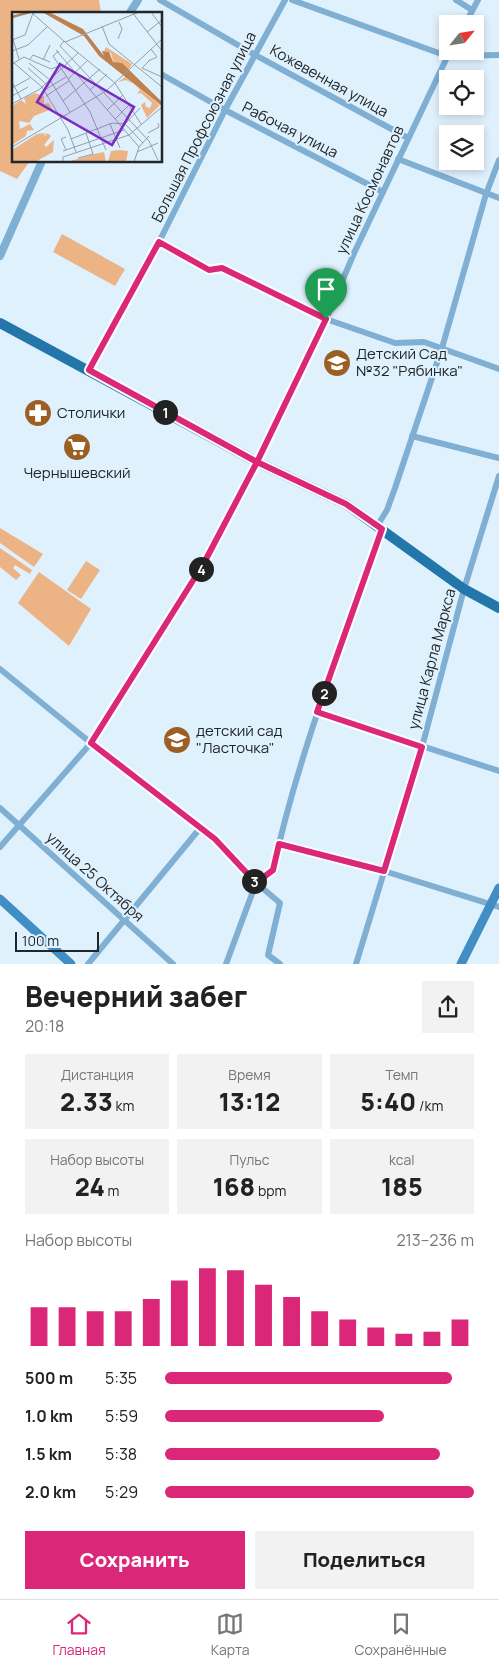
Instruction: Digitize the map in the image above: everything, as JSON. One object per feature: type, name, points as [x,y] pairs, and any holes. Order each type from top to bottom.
[{"type":"main road","points":[[0,323],[257,462],[346,504],[464,589],[499,608]]},
{"type":"main road","points":[[461,964],[495,905],[499,888]]},
{"type":"main road","points":[[0,899],[71,964]]},
{"type":"street","points":[[129,12],[138,0]]},
{"type":"street","name":"Кожевенная улица","points":[[160,0],[255,55],[408,138]]},
{"type":"street","name":"Большая Профсоюзная улица","points":[[89,370],[159,242],[225,110],[285,0]]},
{"type":"street","points":[[292,0],[439,51]]},
{"type":"street","points":[[456,0],[472,10]]},
{"type":"street","points":[[470,15],[478,0]]},
{"type":"street","points":[[484,55],[499,55]]},
{"type":"street","name":"улица Космонавтов","points":[[0,847],[91,743],[204,563],[257,462],[326,319],[398,159],[446,60]]},
{"type":"street","name":"Рабочая улица","points":[[162,75],[225,110],[383,192]]},
{"type":"street","points":[[398,159],[499,198]]},
{"type":"street","points":[[226,964],[256,883],[273,870],[317,712],[382,529],[378,523],[387,510],[393,496],[442,348],[486,194],[499,160]]},
{"type":"street","points":[[0,256],[42,162]]},
{"type":"street","points":[[159,242],[209,270],[222,268],[326,319],[395,343],[424,342],[499,369]]},
{"type":"street","points":[[412,436],[499,458]]},
{"type":"street","name":"улица Карла Маркса","points":[[356,964],[422,747],[464,589],[499,476]]},
{"type":"street","points":[[0,669],[91,743],[202,827],[256,883],[280,903],[268,955],[280,964]]},
{"type":"street","points":[[317,712],[499,771]]},
{"type":"street","name":"улица 25 Октября","points":[[0,808],[173,964]]},
{"type":"street","points":[[88,964],[202,827]]},
{"type":"street","points":[[279,844],[384,871],[495,905]]},
{"type":"shaded area","points":[[0,0],[99,0],[101,12],[12,12],[12,162],[29,162],[17,179],[0,171]]},
{"type":"shaded area","points":[[62,234],[125,269],[115,286],[53,252]]},
{"type":"shaded area","points":[[0,528],[43,554],[34,567],[0,543]]},
{"type":"shaded area","points":[[0,548],[32,570],[30,574],[15,565],[13,568],[21,575],[16,580],[0,567]]},
{"type":"shaded area","points":[[86,561],[100,570],[81,599],[67,590]]},
{"type":"shaded area","points":[[39,572],[91,609],[69,646],[18,603]]},
{"type":"place","name":"Детский Сад №32 \"Рябинка\"","points":[[337,363]]},
{"type":"place","name":"Столички","points":[[38,413]]},
{"type":"place","name":"Чернышевский","points":[[77,447]]},
{"type":"place","name":"детский сад \"Ласточка\"","points":[[177,740]]},
{"type":"route","points":[[326,319],[222,268],[209,270],[159,242],[89,370],[257,462],[346,504],[382,529],[317,712],[422,747],[384,871],[279,844],[273,870],[256,883],[202,827],[91,743],[204,563],[257,462],[326,319]]}]
